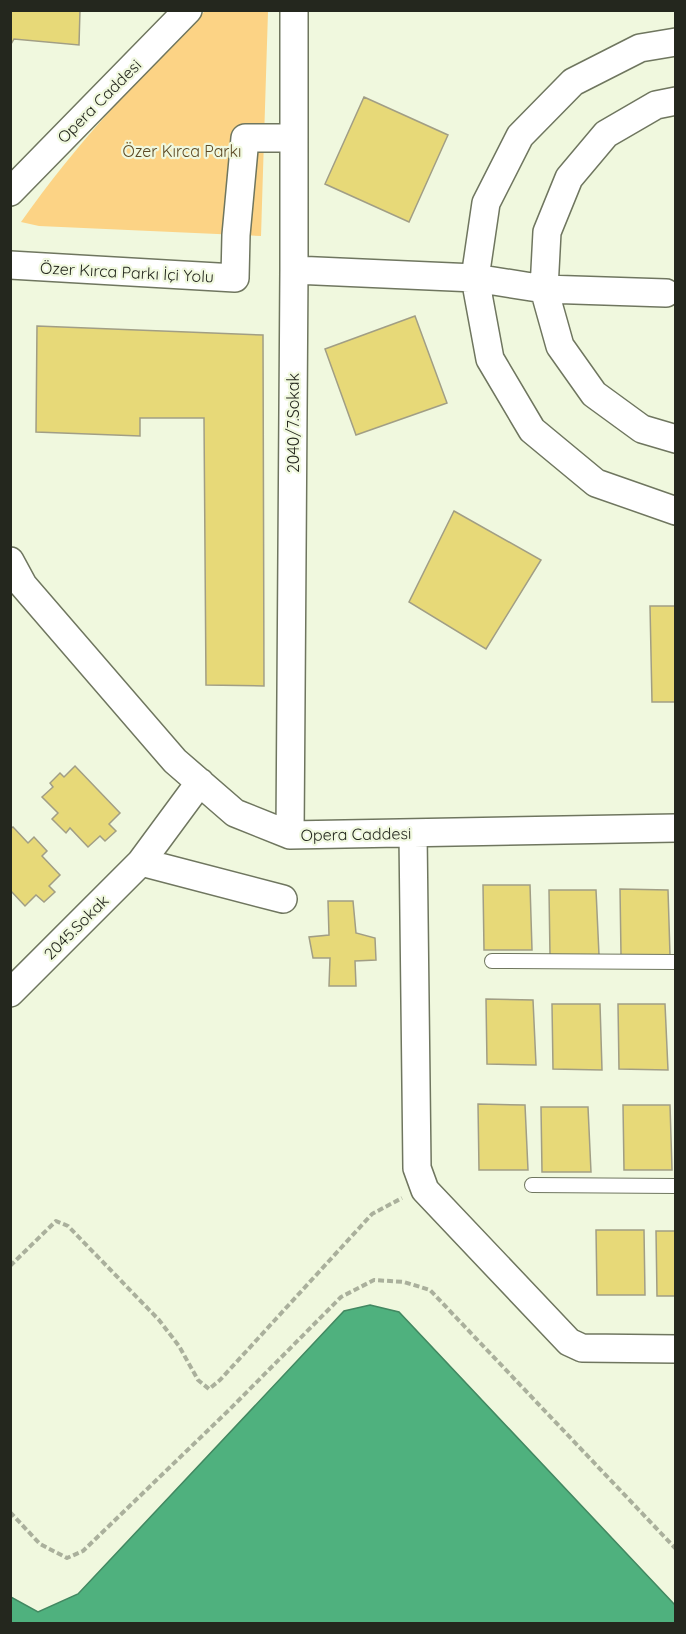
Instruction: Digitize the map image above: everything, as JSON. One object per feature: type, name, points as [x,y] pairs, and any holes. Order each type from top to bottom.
[{"type":"street","name":"Opera Caddesi","points":[[10,192],[188,10]]},
{"type":"street","name":"2040/7.Sokak","points":[[290,835],[294,10]]},
{"type":"street","points":[[675,42],[640,48],[573,82],[520,135],[486,203],[475,278],[490,359],[532,430],[596,483],[675,512]]},
{"type":"street","points":[[675,101],[656,105],[606,134],[569,178],[547,232],[544,289],[560,346],[594,394],[642,429],[675,439]]},
{"type":"street","name":"Özer Kırca Parkı İçi Yolu","points":[[10,265],[235,278],[236,234],[245,138],[294,138]]},
{"type":"street","points":[[294,270],[475,278],[544,289],[666,293]]},
{"type":"street","name":"Opera Caddesi","points":[[10,561],[17,592],[175,761],[236,813],[290,835],[675,828]]},
{"type":"street","name":"2045.Sokak","points":[[10,993],[141,862],[200,782]]},
{"type":"street","points":[[412,833],[417,1168],[425,1190],[569,1342],[582,1348],[675,1349]]},
{"type":"street","points":[[141,862],[283,899]]},
{"type":"lane","points":[[492,962],[675,962]]},
{"type":"lane","points":[[532,1185],[675,1186]]},
{"type":"path","points":[[10,1266],[56,1221],[68,1226],[159,1320],[179,1346],[198,1380],[209,1389],[220,1380],[372,1214],[405,1197],[425,1190]]},
{"type":"path","points":[[10,1512],[40,1544],[67,1558],[83,1551],[229,1410],[340,1297],[374,1280],[404,1282],[430,1290],[675,1549]]},
{"type":"green space","name":"Özer Kırca Parkı","points":[[205,11],[268,11],[261,236],[39,226],[21,222],[108,112]]},
{"type":"shaded area","points":[[370,1305],[399,1312],[675,1605],[675,1623],[11,1623],[11,1597],[38,1612],[78,1594],[344,1311]]},
{"type":"building","points":[[10,10],[80,10],[79,45],[14,39],[10,46]]},
{"type":"building","points":[[364,97],[448,135],[409,222],[325,184]]},
{"type":"building","points":[[415,316],[447,403],[356,435],[325,349]]},
{"type":"building","points":[[37,326],[263,335],[264,686],[206,685],[204,418],[140,418],[140,436],[36,432]]},
{"type":"building","points":[[454,511],[541,560],[486,649],[409,602]]},
{"type":"building","points":[[650,606],[676,606],[676,702],[652,702]]},
{"type":"building","points":[[75,766],[120,813],[109,824],[116,831],[105,841],[100,836],[88,847],[70,828],[66,833],[52,819],[58,813],[42,797],[53,787],[50,783],[60,773],[64,777]]},
{"type":"building","points":[[13,827],[28,843],[34,837],[47,851],[42,856],[60,875],[49,886],[55,892],[44,902],[36,895],[25,906],[10,890],[10,829]]},
{"type":"building","points":[[483,885],[530,885],[532,950],[484,950]]},
{"type":"building","points":[[620,889],[668,890],[670,955],[621,955]]},
{"type":"building","points":[[549,890],[596,890],[599,955],[550,955]]},
{"type":"building","points":[[328,901],[353,901],[356,933],[375,938],[376,960],[355,961],[356,986],[329,986],[330,958],[313,958],[309,937],[329,935]]},
{"type":"building","points":[[486,999],[533,1000],[536,1065],[487,1064]]},
{"type":"building","points":[[552,1004],[600,1004],[602,1070],[553,1069]]},
{"type":"building","points":[[618,1004],[665,1004],[668,1070],[619,1069]]},
{"type":"building","points":[[478,1104],[525,1105],[528,1170],[479,1170]]},
{"type":"building","points":[[623,1105],[670,1105],[672,1170],[624,1170]]},
{"type":"building","points":[[541,1107],[588,1107],[591,1172],[542,1172]]},
{"type":"building","points":[[596,1230],[644,1230],[645,1295],[597,1295]]},
{"type":"building","points":[[656,1231],[676,1231],[676,1296],[657,1296]]}]
